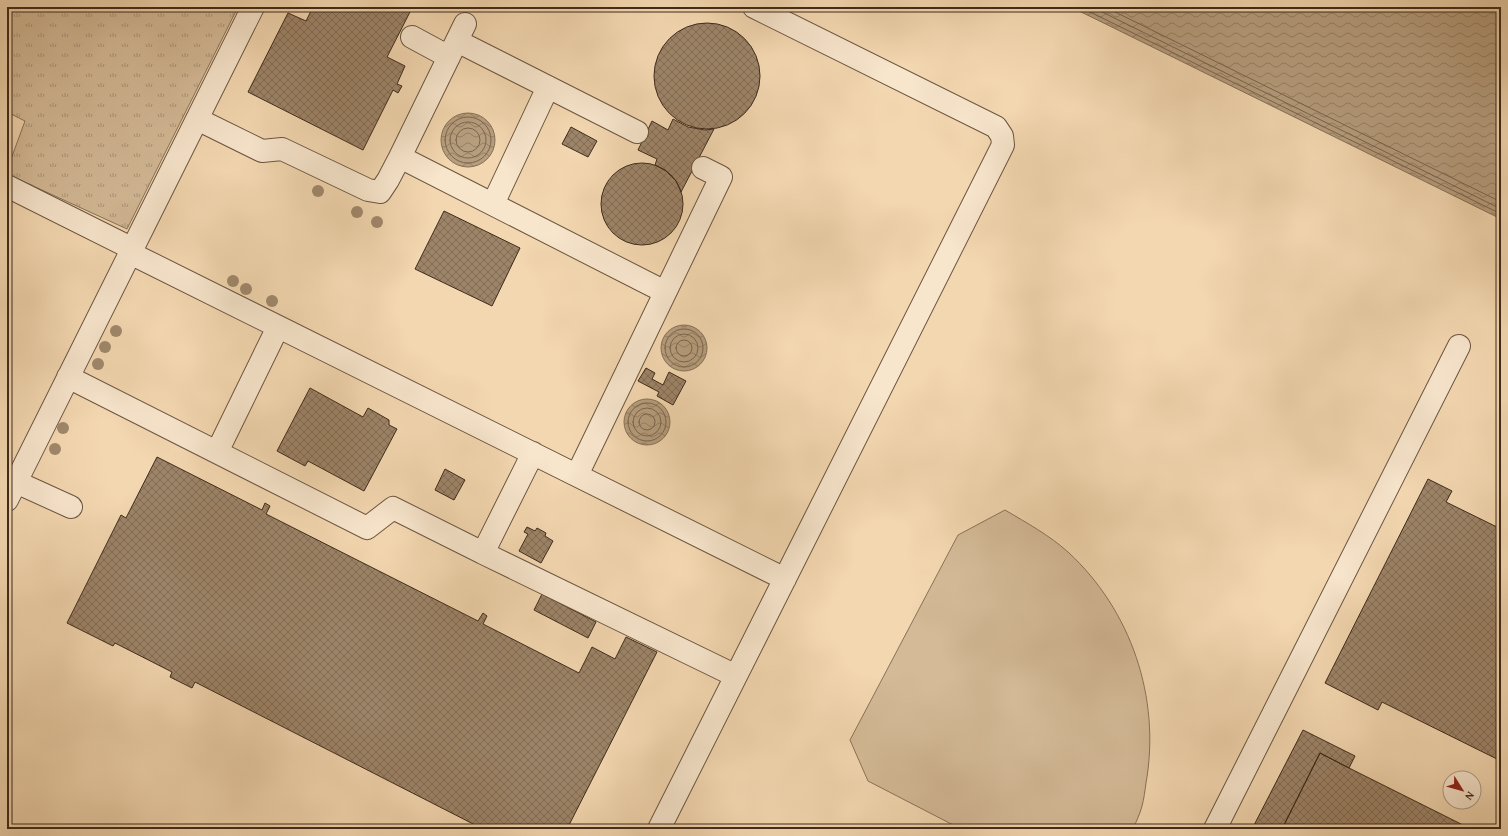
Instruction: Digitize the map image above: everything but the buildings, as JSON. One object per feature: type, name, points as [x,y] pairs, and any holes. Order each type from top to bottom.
[{"type":"lane","points":[[71,507],[12,491],[253,7]]},
{"type":"lane","points":[[659,829],[1003,145],[1002,136],[996,127],[754,7]]},
{"type":"lane","points":[[412,37],[457,40],[637,132]]},
{"type":"lane","points":[[197,119],[262,151],[282,149],[368,190],[380,192],[400,157],[457,40]]},
{"type":"lane","points":[[485,207],[548,87]]},
{"type":"lane","points":[[400,157],[485,207],[665,292]]},
{"type":"lane","points":[[577,475],[721,177],[704,168]]},
{"type":"lane","points":[[7,186],[278,327],[785,579]]},
{"type":"lane","points":[[217,452],[278,327]]},
{"type":"lane","points":[[1214,829],[1460,346]]},
{"type":"lane","points":[[68,376],[367,528],[393,508],[736,676]]},
{"type":"lane","points":[[483,553],[533,454]]},
{"type":"green space","points":[[7,7],[238,7],[127,229],[7,174],[7,170],[25,121],[7,112]]},
{"type":"green space","points":[[1005,510],[1053,540],[1068,552],[1090,575],[1109,601],[1124,628],[1136,657],[1145,688],[1149,719],[1150,751],[1143,800],[1133,829],[961,829],[868,781],[850,740],[958,535]]},
{"type":"water","points":[[1071,7],[1501,7],[1501,219],[1126,34]]},
{"type":"water","points":[[463,113],[473,113],[483,117],[491,125],[495,135],[495,145],[491,155],[483,163],[473,167],[463,167],[453,163],[445,155],[441,145],[441,135],[445,125],[453,117]]},
{"type":"water","points":[[684,325],[697,329],[703,335],[707,348],[703,361],[697,367],[684,371],[671,367],[665,361],[661,348],[665,335],[671,329]]},
{"type":"water","points":[[647,399],[660,403],[666,409],[670,422],[666,435],[660,441],[647,445],[634,441],[628,435],[624,422],[628,409],[634,403]]}]
